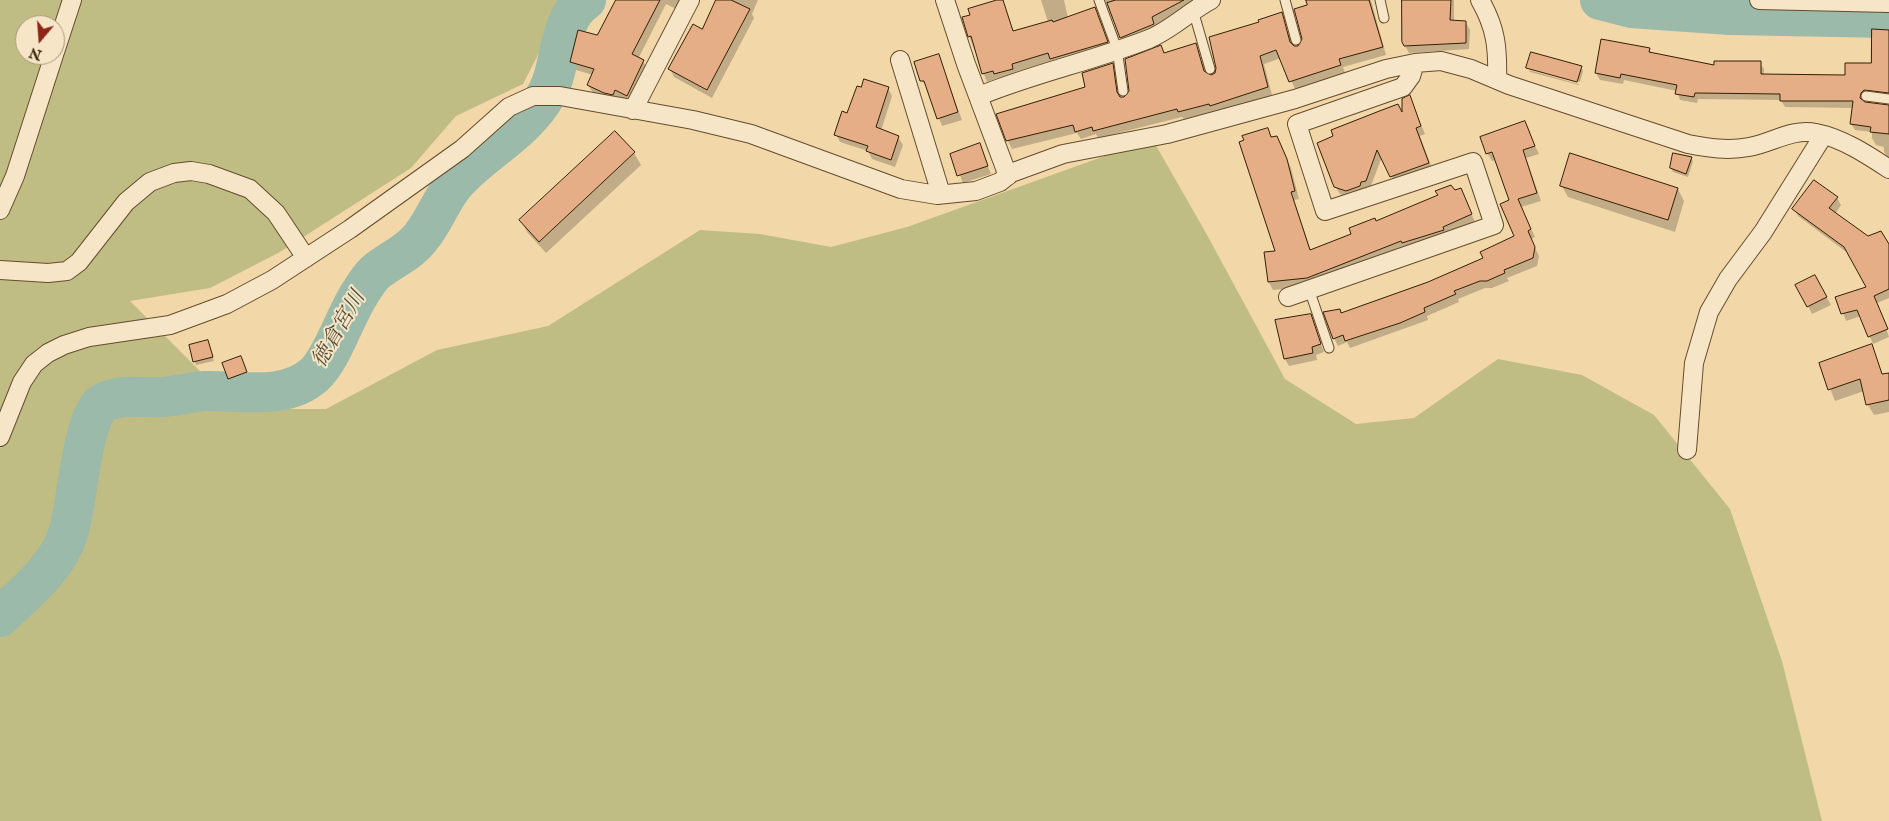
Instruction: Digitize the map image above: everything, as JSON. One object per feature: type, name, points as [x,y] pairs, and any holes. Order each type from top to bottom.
[{"type":"street","points":[[65,21],[72,0]]},
{"type":"street","points":[[633,110],[690,0]]},
{"type":"street","points":[[945,0],[966,64],[1008,176]]},
{"type":"street","points":[[979,96],[1022,78],[1081,64],[1155,36],[1211,0]]},
{"type":"street","points":[[1480,0],[1490,17],[1497,40],[1497,80]]},
{"type":"street","points":[[1759,0],[1889,3]]},
{"type":"street","points":[[900,60],[941,194]]},
{"type":"street","points":[[0,438],[22,382],[34,364],[48,353],[64,345],[89,337],[170,325],[226,304],[272,280],[462,149],[509,107],[533,96],[560,96],[693,120],[751,134],[901,189],[941,194],[976,191],[1064,154],[1176,132],[1295,99],[1386,70],[1415,63],[1441,61],[1470,69],[1497,80],[1688,144],[1716,150],[1750,147],[1787,134],[1816,133],[1867,154],[1889,169]]},
{"type":"street","points":[[1288,297],[1494,225],[1473,162],[1325,211],[1297,124],[1402,87],[1411,76],[1415,63]]},
{"type":"street","points":[[0,210],[15,176],[50,65]]},
{"type":"street","points":[[1686,450],[1694,364],[1709,312],[1728,280],[1763,232],[1823,136]]},
{"type":"street","points":[[0,270],[48,273],[67,271],[79,262],[126,202],[150,182],[174,173],[191,171],[210,174],[250,189],[276,213],[306,258]]},
{"type":"lane","points":[[1099,0],[1118,49],[1123,91]]},
{"type":"lane","points":[[1285,0],[1296,40]]},
{"type":"lane","points":[[1380,0],[1384,18]]},
{"type":"lane","points":[[1193,10],[1210,69]]},
{"type":"lane","points":[[1866,96],[1889,99]]},
{"type":"lane","points":[[1309,289],[1329,348]]},
{"type":"shaded area","points":[[0,0],[560,0],[539,53],[523,84],[456,116],[411,168],[280,252],[210,288],[130,301],[238,409],[326,409],[437,350],[548,326],[700,230],[760,234],[831,247],[907,227],[1141,143],[1154,142],[1285,379],[1356,424],[1414,418],[1498,359],[1582,375],[1654,415],[1730,509],[1782,661],[1822,821],[0,821]]},
{"type":"building","points":[[616,0],[660,0],[632,54],[644,60],[627,96],[615,90],[613,95],[604,93],[587,85],[594,69],[570,62],[578,30],[597,35]]},
{"type":"building","points":[[716,0],[731,0],[750,9],[707,90],[668,69],[693,24],[702,29]]},
{"type":"building","points":[[1003,0],[1013,31],[1052,20],[1053,22],[1095,7],[1108,42],[1050,59],[1048,53],[1012,64],[1013,69],[994,74],[993,71],[982,74],[971,36],[968,37],[962,17],[970,15],[968,9]]},
{"type":"building","points":[[1116,0],[1184,0],[1152,17],[1154,24],[1120,38],[1107,3]]},
{"type":"building","points":[[1306,0],[1369,0],[1383,47],[1339,59],[1341,65],[1289,82],[1276,50],[1260,56],[1268,87],[1210,106],[1209,104],[1178,112],[1177,109],[1093,131],[1092,127],[1075,132],[1073,125],[1006,141],[996,114],[1085,87],[1082,73],[1113,63],[1117,92],[1120,97],[1124,97],[1129,91],[1125,59],[1161,45],[1164,53],[1196,43],[1204,71],[1211,75],[1215,73],[1216,68],[1209,37],[1259,22],[1258,20],[1282,12],[1290,42],[1294,46],[1298,46],[1302,39],[1294,9],[1307,5]]},
{"type":"building","points":[[1402,0],[1451,0],[1450,20],[1466,21],[1466,43],[1404,46],[1402,42]]},
{"type":"building","points":[[1872,29],[1889,30],[1889,93],[1864,90],[1860,98],[1865,102],[1889,105],[1889,134],[1870,132],[1871,127],[1850,124],[1853,101],[1780,101],[1780,94],[1695,93],[1694,97],[1675,94],[1677,85],[1621,74],[1620,78],[1595,73],[1601,39],[1650,48],[1649,52],[1714,65],[1714,61],[1761,61],[1761,74],[1845,75],[1845,63],[1871,63]]},
{"type":"building","points":[[1531,52],[1582,66],[1577,82],[1526,68]]},
{"type":"building","points":[[939,54],[958,112],[937,119],[924,81],[920,81],[914,62]]},
{"type":"building","points":[[864,79],[889,87],[876,127],[899,136],[891,160],[866,151],[868,146],[834,135],[842,111],[847,113],[857,86],[861,87]]},
{"type":"building","points":[[1410,95],[1421,126],[1416,128],[1429,163],[1390,177],[1377,150],[1366,181],[1361,182],[1360,186],[1346,191],[1334,187],[1317,143],[1333,136],[1331,130],[1398,104],[1402,112],[1402,99]]},
{"type":"building","points":[[1525,121],[1535,146],[1523,150],[1537,193],[1518,199],[1531,229],[1528,231],[1535,247],[1533,258],[1504,270],[1505,273],[1487,281],[1480,281],[1454,291],[1456,294],[1424,308],[1425,312],[1400,323],[1345,341],[1343,335],[1333,339],[1323,312],[1340,309],[1341,313],[1428,282],[1483,258],[1480,252],[1514,236],[1500,204],[1509,200],[1492,152],[1486,154],[1480,137]]},
{"type":"building","points":[[1268,128],[1271,137],[1277,136],[1287,159],[1295,191],[1291,192],[1310,250],[1351,234],[1349,228],[1375,218],[1376,221],[1438,195],[1435,191],[1451,185],[1455,190],[1461,188],[1472,214],[1443,227],[1444,230],[1402,243],[1401,241],[1307,278],[1268,282],[1264,252],[1275,251],[1239,142],[1244,140],[1242,136]]},
{"type":"building","points":[[615,131],[635,152],[539,242],[519,220]]},
{"type":"building","points":[[980,143],[988,166],[957,176],[950,154]]},
{"type":"building","points":[[1570,153],[1678,188],[1668,220],[1560,186]]},
{"type":"building","points":[[1673,153],[1692,157],[1686,174],[1670,168]]},
{"type":"building","points":[[1814,180],[1838,197],[1829,208],[1868,236],[1881,231],[1889,244],[1889,289],[1874,296],[1888,329],[1868,337],[1857,310],[1841,314],[1835,297],[1866,287],[1844,247],[1792,209]]},
{"type":"building","points":[[1815,275],[1827,297],[1807,307],[1795,285]]},
{"type":"building","points":[[1311,314],[1321,344],[1312,347],[1313,353],[1284,359],[1275,320]]},
{"type":"building","points":[[208,340],[213,357],[193,362],[189,345]]},
{"type":"building","points":[[1872,344],[1882,374],[1889,373],[1889,400],[1866,405],[1860,379],[1828,390],[1819,363]]},
{"type":"building","points":[[241,356],[247,372],[228,379],[222,363]]},
{"type":"waterway","name":"徳倉宮川","points":[[0,617],[48,569],[63,546],[71,520],[83,449],[99,406],[113,399],[127,397],[163,397],[205,391],[276,391],[302,383],[314,375],[327,359],[354,302],[374,273],[406,252],[416,243],[454,184],[518,129],[539,106],[552,82],[561,44],[570,19],[576,9],[586,0]]},
{"type":"waterway","name":"徳倉宮川","points":[[1600,0],[1631,8],[1730,15],[1889,18]]}]
